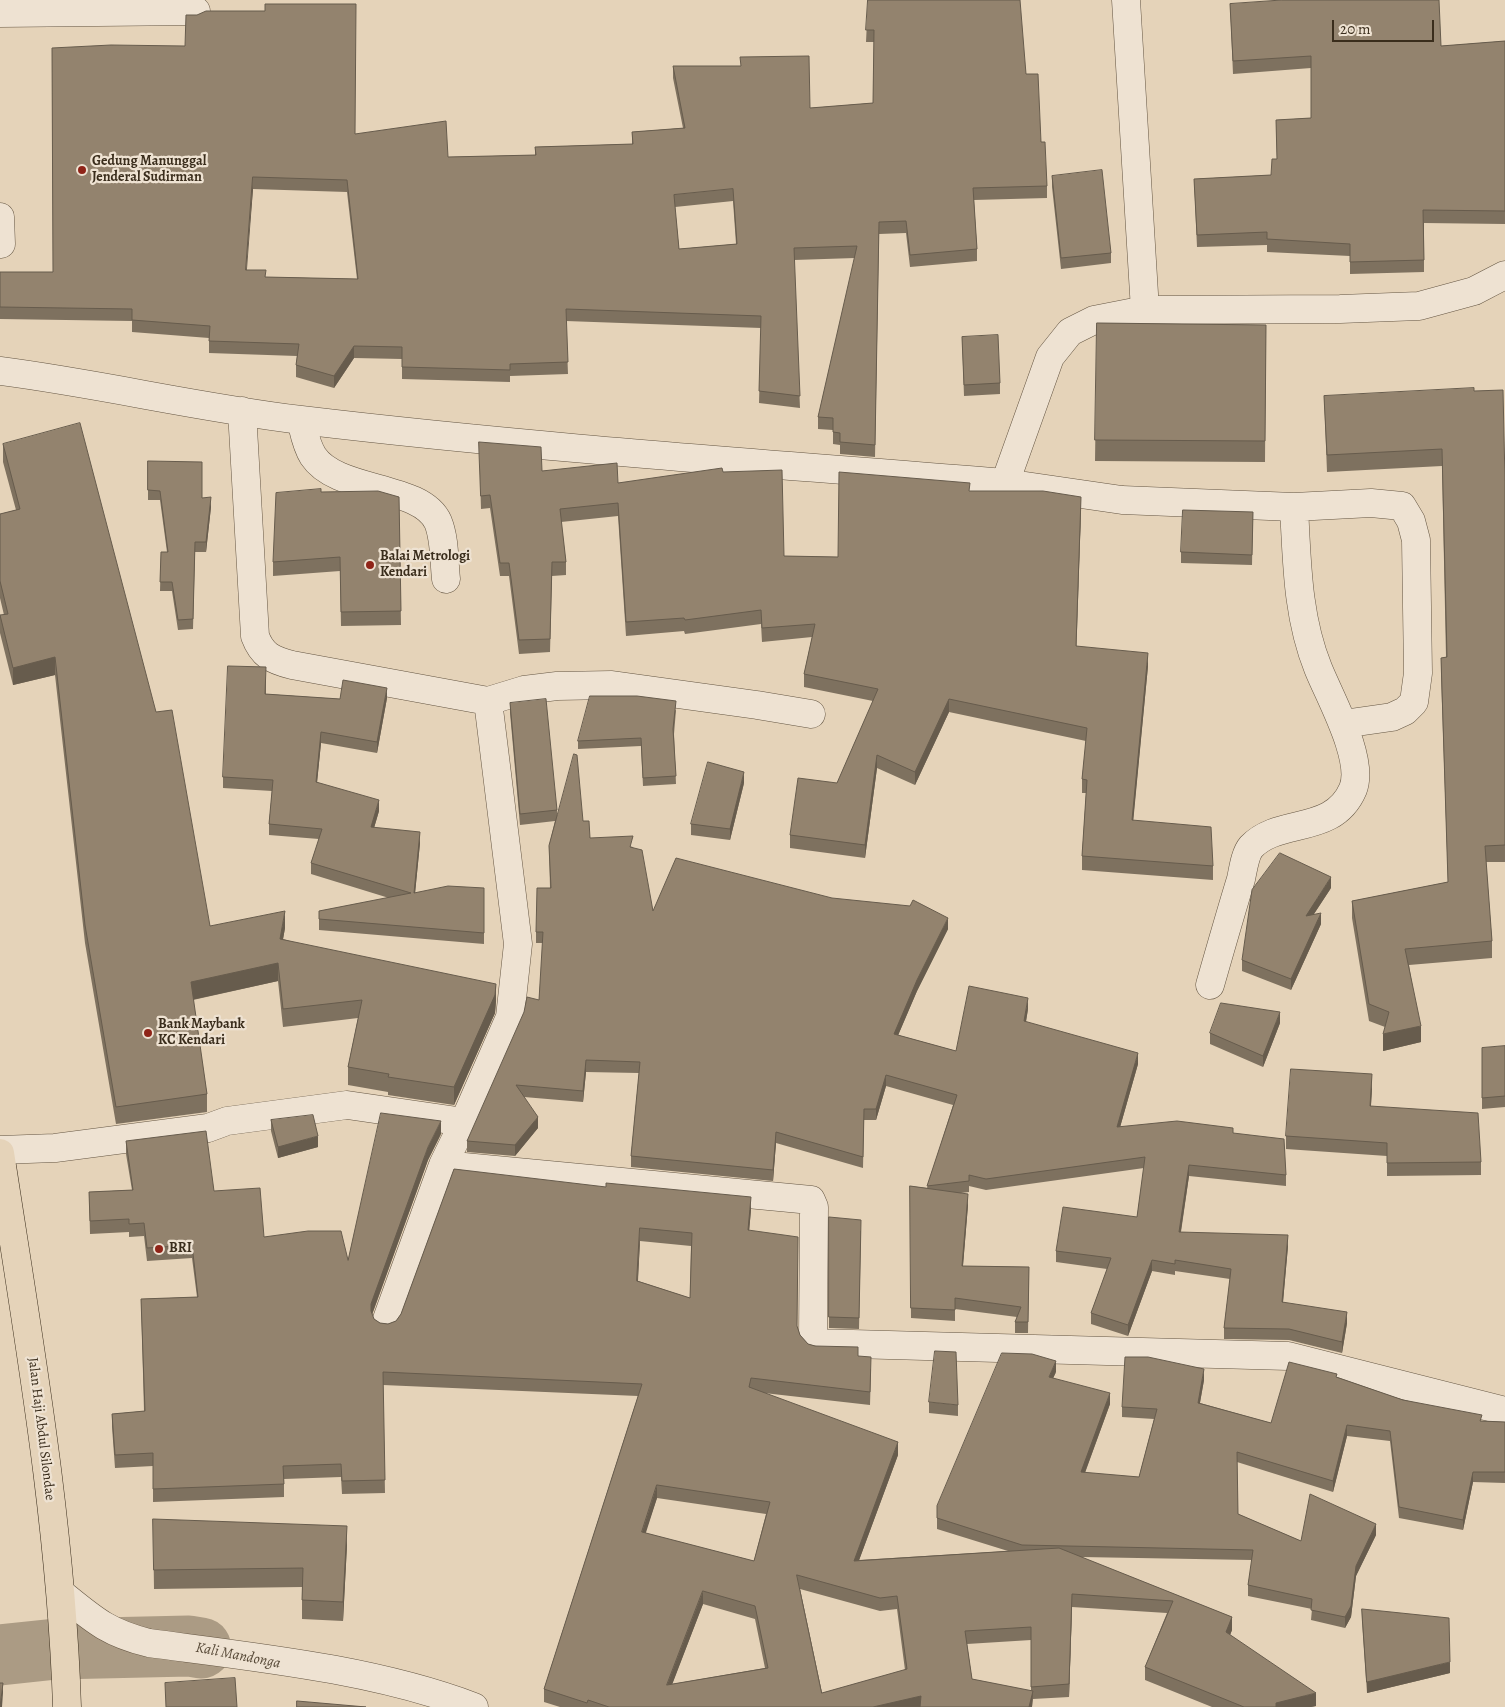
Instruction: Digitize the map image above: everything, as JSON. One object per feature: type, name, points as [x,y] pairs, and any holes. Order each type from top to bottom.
[{"type":"highway","name":"Jalan Haji Abdul Silondae","points":[[0,1152],[32,1359],[62,1602],[67,1696]]},
{"type":"street","points":[[1126,0],[1145,310]]},
{"type":"street","points":[[0,13],[196,11]]},
{"type":"street","points":[[0,217],[1,244]]},
{"type":"street","points":[[1006,483],[1050,357],[1070,332],[1094,320],[1145,310],[1340,309],[1418,306],[1474,291],[1505,275]]},
{"type":"street","points":[[0,371],[61,379],[300,420],[654,456],[1006,483],[1122,500],[1294,507],[1371,502],[1402,506],[1411,521],[1416,540],[1418,673],[1414,702],[1405,711],[1392,717],[1343,724]]},
{"type":"street","points":[[242,411],[255,636],[262,653],[272,659],[292,665],[488,701],[524,690],[557,686],[612,685],[811,714]]},
{"type":"street","points":[[300,420],[308,448],[313,457],[325,468],[366,486],[405,496],[426,509],[437,521],[442,541],[446,579]]},
{"type":"street","points":[[1210,985],[1249,850],[1269,834],[1310,825],[1328,817],[1343,805],[1353,788],[1352,756],[1343,724],[1317,666],[1302,606],[1294,507]]},
{"type":"street","points":[[386,1322],[443,1164],[464,1122],[510,1017],[518,944],[488,701]]},
{"type":"street","points":[[0,1152],[56,1148],[208,1128],[228,1120],[347,1105],[464,1122]]},
{"type":"street","points":[[443,1164],[811,1200],[814,1207],[813,1339],[816,1343],[1288,1356],[1505,1411]]},
{"type":"street","points":[[62,1602],[104,1627],[125,1637],[148,1643],[320,1668],[440,1694],[474,1707]]},
{"type":"building","points":[[868,0],[1020,0],[1026,74],[1038,74],[1041,142],[1045,142],[1047,186],[973,188],[977,249],[910,255],[906,221],[879,222],[875,445],[840,442],[840,433],[833,432],[833,418],[818,417],[857,246],[794,248],[800,396],[759,391],[761,316],[566,309],[568,362],[510,364],[510,370],[402,367],[402,347],[354,346],[334,376],[296,365],[299,344],[209,341],[210,326],[132,320],[132,309],[0,307],[0,272],[53,272],[52,48],[111,45],[185,46],[186,15],[197,15],[206,11],[265,11],[265,4],[356,4],[355,134],[446,121],[448,157],[536,155],[535,147],[633,144],[632,132],[685,128],[673,66],[741,66],[740,57],[809,56],[810,108],[873,103],[874,30],[866,30]],"holes":[[[253,177],[347,180],[358,279],[265,277],[266,270],[246,270]],[[733,189],[737,244],[679,249],[674,195]]]},
{"type":"building","points":[[1282,0],[1439,0],[1441,46],[1505,41],[1505,211],[1423,210],[1424,260],[1350,262],[1350,244],[1267,239],[1267,232],[1197,235],[1194,179],[1271,175],[1272,159],[1277,159],[1276,120],[1311,118],[1311,56],[1233,61],[1230,4]]},
{"type":"building","points":[[1102,170],[1111,253],[1061,258],[1052,176]]},
{"type":"building","points":[[1097,323],[1266,325],[1265,441],[1095,440]]},
{"type":"building","points":[[998,335],[1000,383],[964,385],[962,337]]},
{"type":"building","points":[[1474,388],[1474,391],[1503,390],[1505,481],[1505,845],[1485,846],[1492,941],[1405,949],[1421,1026],[1383,1034],[1389,1012],[1369,1004],[1352,901],[1448,882],[1441,658],[1447,657],[1442,449],[1327,455],[1324,396]]},
{"type":"building","points":[[80,423],[156,712],[172,710],[210,926],[285,911],[280,939],[496,984],[495,995],[454,1087],[388,1077],[389,1074],[348,1067],[362,1000],[283,1009],[278,963],[191,982],[207,1094],[116,1107],[85,925],[55,657],[13,668],[0,615],[8,614],[0,581],[0,514],[20,509],[3,444]]},
{"type":"building","points":[[479,442],[541,447],[542,471],[617,463],[618,483],[722,468],[723,472],[782,470],[784,556],[838,557],[839,472],[970,483],[969,491],[1043,491],[1081,497],[1076,646],[1148,653],[1132,820],[1211,827],[1213,866],[1082,856],[1087,780],[1082,779],[1087,728],[949,699],[915,772],[877,755],[865,845],[790,835],[798,778],[837,783],[878,689],[804,674],[815,624],[762,628],[761,610],[685,620],[684,618],[626,622],[618,503],[560,509],[566,562],[552,562],[550,639],[519,640],[509,563],[500,563],[490,495],[481,496]]},
{"type":"building","points":[[148,461],[202,462],[202,498],[211,497],[206,542],[195,542],[193,619],[178,620],[172,582],[160,582],[161,552],[168,552],[160,491],[148,490]]},
{"type":"building","points":[[321,489],[321,492],[378,491],[399,497],[401,611],[341,612],[340,557],[273,562],[276,493]]},
{"type":"building","points":[[1183,510],[1253,512],[1252,555],[1181,552]]},
{"type":"building","points":[[228,666],[266,667],[265,694],[340,699],[343,680],[387,688],[377,742],[321,732],[316,782],[379,800],[371,827],[420,832],[414,893],[448,886],[484,888],[484,933],[319,919],[319,911],[411,893],[311,863],[322,829],[269,824],[273,780],[223,777]]},
{"type":"building","points":[[590,696],[637,696],[676,701],[673,729],[676,776],[643,778],[641,738],[578,741]]},
{"type":"building","points":[[546,699],[557,810],[520,814],[510,703]]},
{"type":"building","points":[[574,754],[577,755],[583,821],[589,821],[590,838],[633,836],[630,847],[642,850],[653,911],[676,858],[832,898],[910,906],[913,900],[948,918],[917,980],[894,1034],[956,1051],[969,986],[1028,998],[1024,1021],[1138,1053],[1117,1127],[1177,1121],[1233,1128],[1233,1133],[1284,1139],[1286,1175],[1189,1165],[1179,1232],[1288,1235],[1282,1302],[1347,1312],[1342,1342],[1289,1329],[1224,1328],[1231,1269],[1175,1260],[1175,1264],[1152,1260],[1128,1325],[1091,1313],[1111,1258],[1056,1251],[1063,1207],[1137,1217],[1145,1157],[986,1179],[969,1175],[969,1181],[927,1186],[957,1095],[886,1075],[876,1109],[864,1109],[863,1157],[776,1132],[773,1170],[631,1156],[640,1062],[586,1060],[583,1091],[516,1085],[538,1117],[515,1145],[467,1141],[524,1012],[527,997],[539,1000],[543,932],[536,932],[537,888],[551,888],[549,846]]},
{"type":"building","points":[[708,762],[744,772],[730,829],[691,824]]},
{"type":"building","points":[[1280,853],[1331,877],[1306,916],[1321,913],[1291,979],[1242,960],[1252,890]]},
{"type":"building","points":[[1221,1003],[1280,1012],[1263,1056],[1210,1033]]},
{"type":"building","points":[[1505,1046],[1505,1096],[1482,1098],[1482,1048]]},
{"type":"building","points":[[1291,1069],[1372,1074],[1370,1106],[1478,1113],[1481,1162],[1387,1163],[1387,1143],[1286,1136]]},
{"type":"building","points":[[381,1113],[441,1121],[428,1147],[371,1304],[374,1319],[380,1323],[388,1324],[396,1321],[401,1314],[454,1169],[606,1187],[606,1183],[751,1197],[748,1230],[798,1237],[797,1326],[800,1335],[808,1344],[815,1346],[858,1347],[858,1356],[871,1357],[870,1392],[751,1378],[749,1387],[898,1442],[854,1561],[1059,1548],[1232,1617],[1226,1632],[1316,1693],[1276,1703],[1276,1707],[1244,1707],[1145,1667],[1173,1601],[1072,1594],[1069,1684],[1031,1687],[1031,1627],[965,1631],[972,1679],[1033,1691],[1029,1707],[920,1707],[921,1696],[873,1707],[609,1707],[588,1700],[587,1703],[544,1689],[642,1384],[383,1372],[385,1480],[342,1481],[341,1464],[283,1466],[284,1484],[153,1489],[153,1453],[115,1455],[112,1414],[145,1411],[141,1299],[198,1297],[192,1245],[147,1248],[144,1223],[129,1224],[129,1219],[90,1221],[89,1192],[133,1190],[126,1141],[206,1131],[214,1191],[260,1188],[264,1237],[308,1231],[341,1231],[348,1260]],"holes":[[[640,1228],[692,1233],[690,1298],[637,1281]],[[657,1485],[770,1502],[754,1561],[642,1532]],[[797,1575],[880,1598],[897,1596],[907,1669],[822,1693]],[[703,1591],[755,1606],[768,1668],[667,1685]]]},
{"type":"building","points":[[313,1115],[318,1136],[278,1147],[271,1120]]},
{"type":"building","points":[[910,1186],[968,1194],[962,1266],[1029,1267],[1028,1322],[1015,1322],[1021,1307],[955,1298],[955,1310],[911,1308]]},
{"type":"building","points":[[829,1217],[861,1220],[859,1318],[829,1317]]},
{"type":"building","points":[[935,1351],[956,1352],[958,1405],[929,1402]]},
{"type":"building","points":[[1002,1353],[1032,1354],[1056,1361],[1049,1377],[1110,1393],[1081,1472],[1139,1477],[1157,1409],[1122,1407],[1125,1357],[1148,1357],[1204,1369],[1198,1403],[1271,1423],[1289,1362],[1337,1374],[1336,1377],[1403,1400],[1482,1415],[1480,1421],[1505,1422],[1505,1472],[1473,1472],[1463,1520],[1399,1507],[1390,1431],[1347,1425],[1333,1481],[1237,1452],[1238,1514],[1301,1541],[1310,1494],[1376,1524],[1356,1566],[1351,1606],[1345,1617],[1311,1610],[1312,1599],[1248,1585],[1253,1550],[1022,1545],[937,1518],[937,1506]]},
{"type":"building","points":[[153,1519],[347,1526],[343,1602],[302,1600],[303,1568],[154,1570]]},
{"type":"building","points":[[1362,1609],[1449,1618],[1450,1662],[1367,1682]]},
{"type":"building","points":[[235,1678],[237,1707],[166,1707],[165,1683]]},
{"type":"building","points":[[0,1683],[3,1683],[0,1707]]},
{"type":"building","points":[[297,1701],[366,1707],[297,1707]]},
{"type":"waterway","name":"Kali Mandonga","points":[[0,1655],[56,1649],[189,1646],[201,1648]]},
{"type":"place","name":"Gedung Manunggal Jenderal Sudirman","points":[[82,170]]},
{"type":"place","name":"Balai Metrologi Kendari","points":[[370,565]]},
{"type":"place","name":"Bank Maybank KC Kendari","points":[[148,1033]]},
{"type":"place","name":"BRI","points":[[159,1249]]}]
